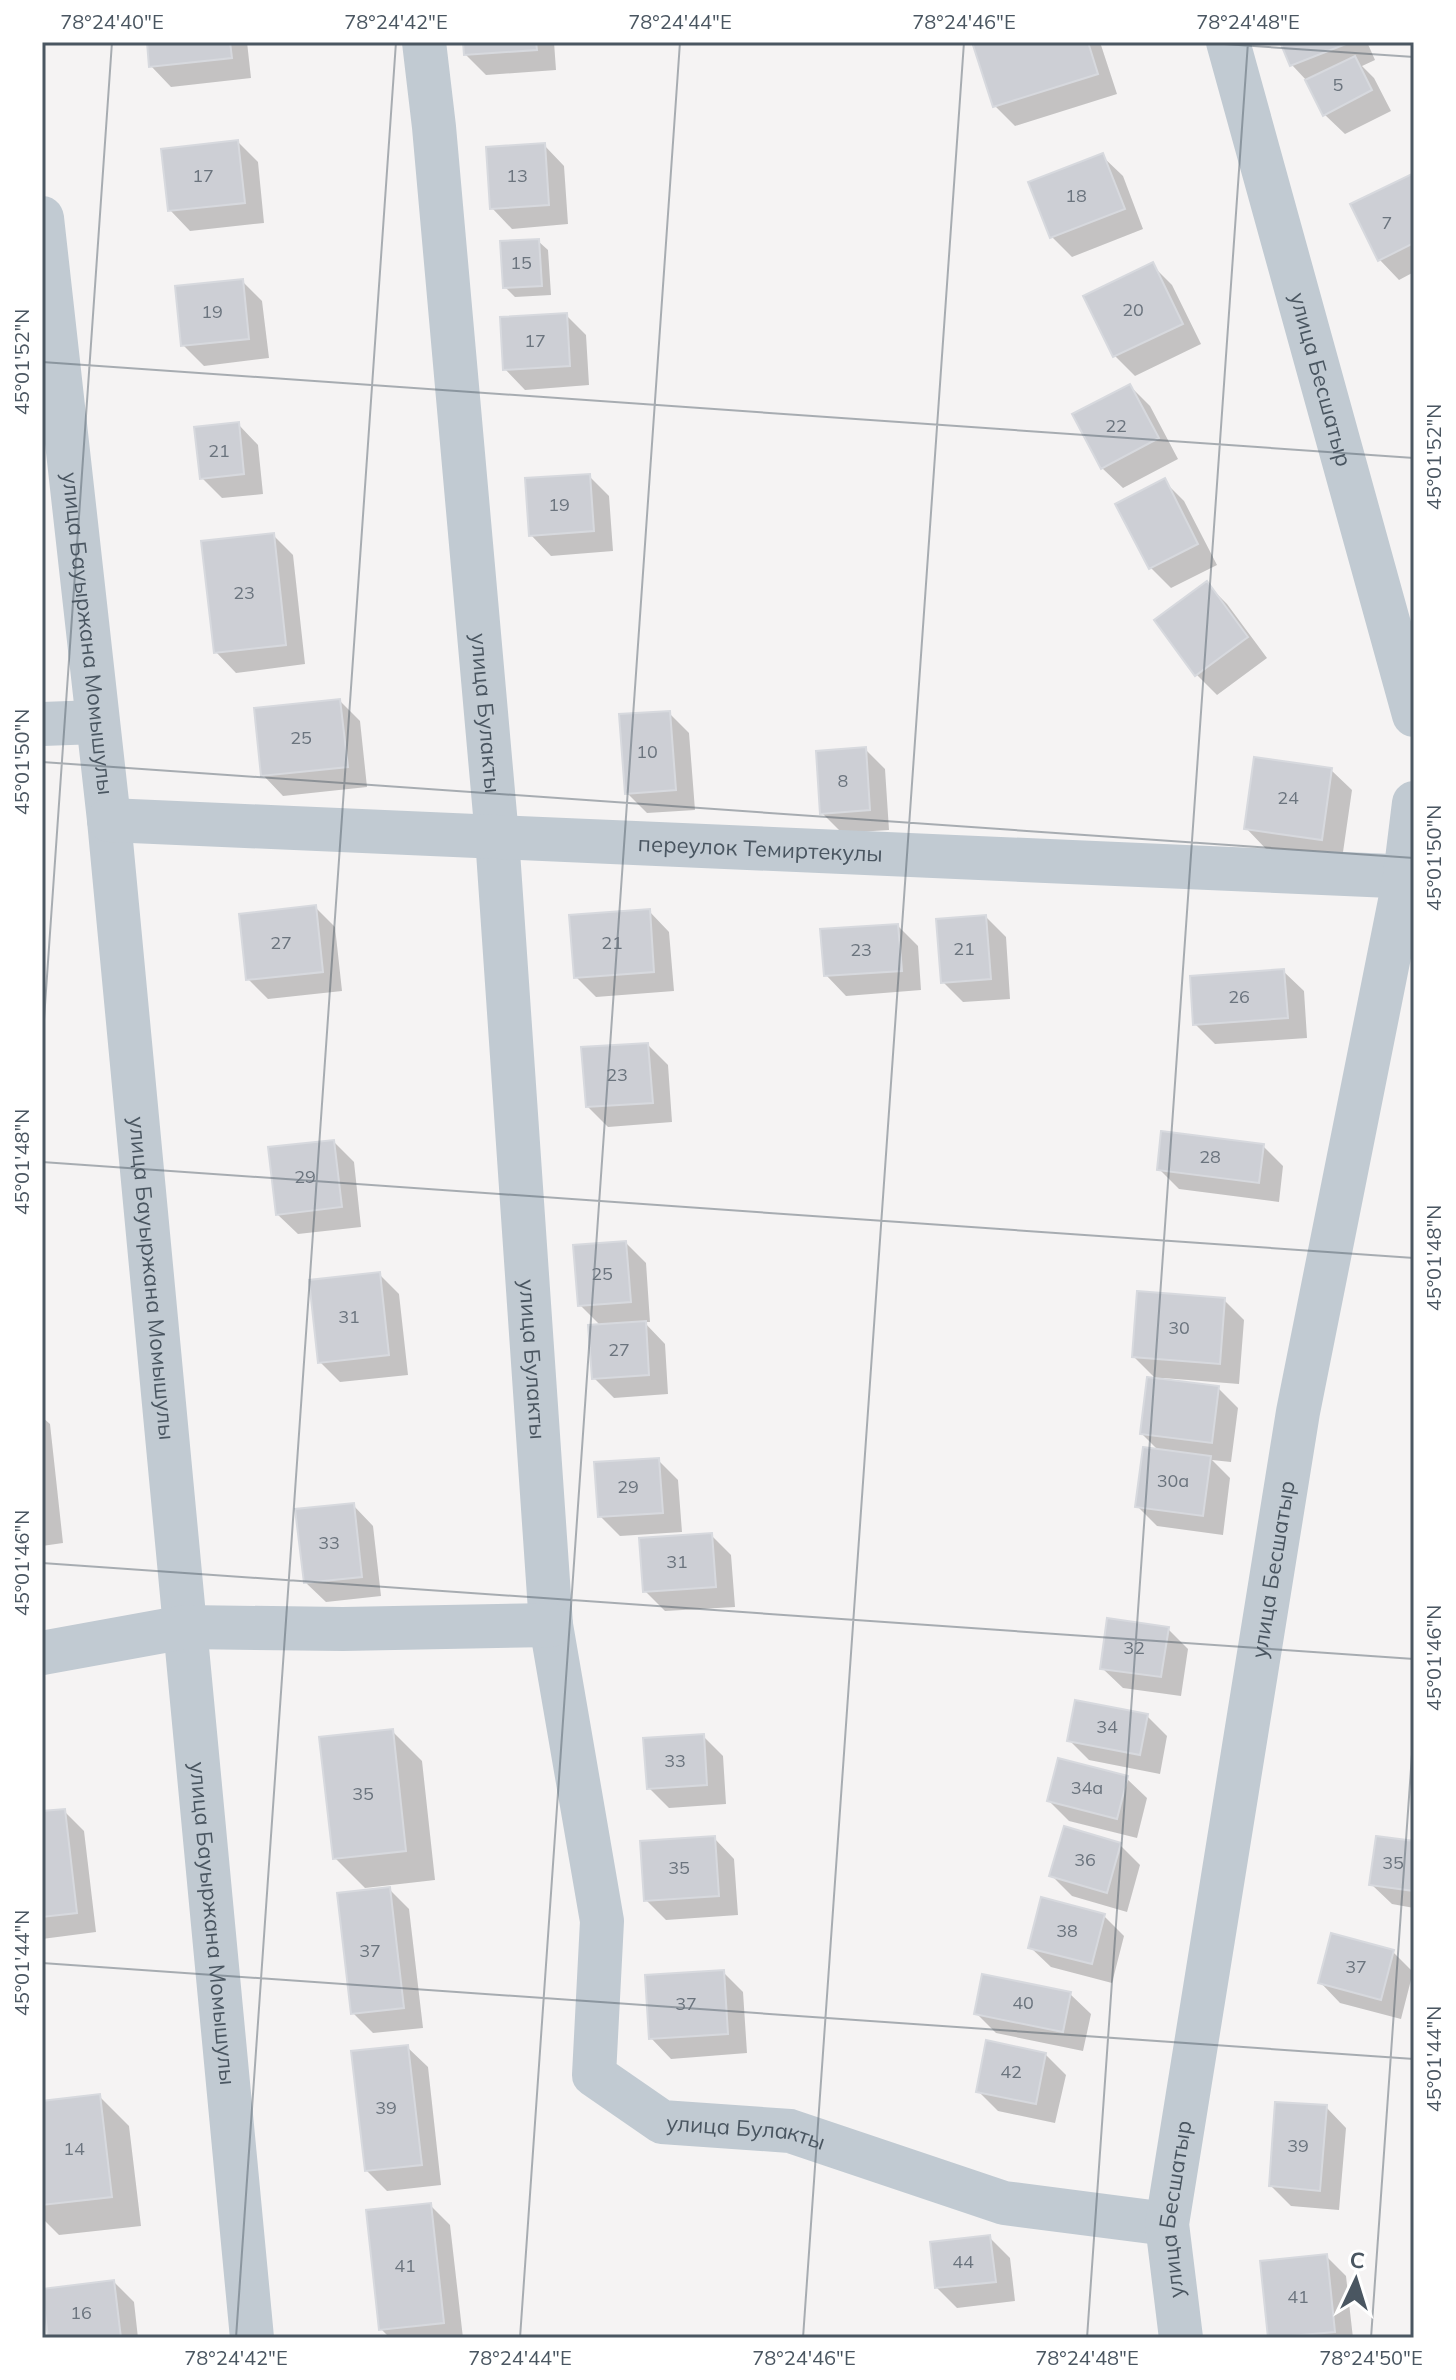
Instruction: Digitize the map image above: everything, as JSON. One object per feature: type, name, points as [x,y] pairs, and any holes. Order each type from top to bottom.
[{"type":"street","name":"улица Булакты","points":[[424,42],[497,837],[551,1625],[602,1921],[594,2075],[662,2122],[790,2131],[1004,2203],[1167,2224]]},
{"type":"street","name":"улица Бесшатыр","points":[[1228,42],[1414,715]]},
{"type":"street","name":"улица Бауыржана Момышулы","points":[[42,218],[109,820],[252,2338]]},
{"type":"street","points":[[42,724],[97,722]]},
{"type":"street","name":"улица Бесшатыр","points":[[1181,2338],[1167,2224],[1298,1412],[1410,876],[1414,803]]},
{"type":"street","name":"переулок Темиртекулы","points":[[109,820],[1410,876]]},
{"type":"street","points":[[42,1653],[185,1627],[343,1629],[551,1625]]},
{"type":"building","points":[[147,42],[230,42],[232,58],[149,67]]},
{"type":"building","points":[[463,42],[536,42],[537,50],[464,55]]},
{"type":"building","points":[[972,42],[1088,42],[1098,74],[993,107]]},
{"type":"building","points":[[1280,42],[1351,42],[1290,66]]},
{"type":"building","points":[[1355,56],[1372,90],[1323,116],[1305,80]]},
{"type":"building","points":[[238,140],[245,203],[168,211],[161,149]]},
{"type":"building","points":[[545,143],[549,205],[490,209],[486,147]]},
{"type":"building","points":[[1103,153],[1125,209],[1050,238],[1028,182]]},
{"type":"building","points":[[1414,173],[1414,243],[1378,261],[1350,204]]},
{"type":"building","points":[[539,239],[542,286],[503,288],[500,241]]},
{"type":"building","points":[[1153,262],[1183,324],[1113,357],[1083,296]]},
{"type":"building","points":[[243,279],[249,339],[181,346],[175,286]]},
{"type":"building","points":[[567,313],[570,366],[503,370],[500,317]]},
{"type":"building","points":[[1130,384],[1159,438],[1101,469],[1072,414]]},
{"type":"building","points":[[239,422],[244,474],[200,479],[194,427]]},
{"type":"building","points":[[590,474],[594,531],[529,536],[525,478]]},
{"type":"building","points":[[1165,478],[1198,544],[1149,569],[1115,504]]},
{"type":"building","points":[[274,533],[286,645],[214,653],[201,541]]},
{"type":"building","points":[[1207,581],[1248,637],[1195,676],[1154,620]]},
{"type":"building","points":[[340,699],[348,767],[261,776],[254,708]]},
{"type":"building","points":[[670,711],[676,790],[625,794],[619,714]]},
{"type":"building","points":[[866,747],[870,810],[820,814],[816,751]]},
{"type":"building","points":[[1254,757],[1332,768],[1322,840],[1244,829]]},
{"type":"building","points":[[316,905],[323,972],[246,980],[239,914]]},
{"type":"building","points":[[650,909],[654,972],[574,978],[569,915]]},
{"type":"building","points":[[986,915],[991,979],[941,983],[936,919]]},
{"type":"building","points":[[898,924],[902,971],[824,976],[820,929]]},
{"type":"building","points":[[1284,969],[1288,1018],[1193,1025],[1190,976]]},
{"type":"building","points":[[648,1043],[653,1103],[586,1107],[581,1047]]},
{"type":"building","points":[[1161,1131],[1264,1144],[1259,1183],[1157,1170]]},
{"type":"building","points":[[334,1140],[342,1207],[276,1215],[268,1147]]},
{"type":"building","points":[[626,1241],[631,1302],[578,1306],[573,1245]]},
{"type":"building","points":[[380,1272],[389,1355],[318,1363],[309,1280]]},
{"type":"building","points":[[1137,1291],[1225,1298],[1220,1364],[1132,1357]]},
{"type":"building","points":[[646,1321],[649,1375],[592,1379],[588,1325]]},
{"type":"building","points":[[1147,1377],[1219,1386],[1212,1443],[1140,1434]]},
{"type":"building","points":[[1143,1447],[1211,1456],[1203,1516],[1135,1507]]},
{"type":"building","points":[[659,1458],[663,1513],[598,1517],[594,1462]]},
{"type":"building","points":[[354,1503],[362,1577],[304,1583],[295,1509]]},
{"type":"building","points":[[712,1533],[716,1587],[643,1592],[639,1538]]},
{"type":"building","points":[[1107,1618],[1169,1627],[1161,1677],[1100,1669]]},
{"type":"building","points":[[1075,1700],[1148,1714],[1140,1755],[1067,1741]]},
{"type":"building","points":[[393,1729],[406,1851],[333,1859],[319,1737]]},
{"type":"building","points":[[704,1734],[707,1785],[647,1789],[643,1738]]},
{"type":"building","points":[[1058,1758],[1128,1776],[1117,1819],[1047,1801]]},
{"type":"building","points":[[65,1809],[77,1913],[42,1917],[42,1811]]},
{"type":"building","points":[[1064,1826],[1121,1843],[1107,1893],[1049,1876]]},
{"type":"building","points":[[715,1836],[719,1896],[644,1901],[640,1841]]},
{"type":"building","points":[[1376,1836],[1414,1841],[1414,1891],[1369,1885]]},
{"type":"building","points":[[390,1887],[404,2008],[351,2014],[337,1893]]},
{"type":"building","points":[[1041,1897],[1105,1914],[1092,1964],[1028,1948]]},
{"type":"building","points":[[1331,1933],[1394,1950],[1381,2000],[1318,1983]]},
{"type":"building","points":[[724,1970],[728,2034],[649,2039],[645,1975]]},
{"type":"building","points":[[982,1974],[1071,1992],[1063,2032],[974,2014]]},
{"type":"building","points":[[986,2040],[1046,2053],[1036,2104],[976,2092]]},
{"type":"building","points":[[408,2045],[422,2165],[365,2171],[351,2051]]},
{"type":"building","points":[[100,2094],[112,2197],[42,2205],[42,2101]]},
{"type":"building","points":[[1275,2102],[1327,2105],[1320,2191],[1269,2186]]},
{"type":"building","points":[[431,2203],[444,2323],[379,2330],[366,2210]]},
{"type":"building","points":[[990,2235],[996,2282],[935,2288],[930,2242]]},
{"type":"building","points":[[1327,2254],[1335,2332],[1268,2338],[1260,2261]]},
{"type":"building","points":[[114,2280],[121,2338],[48,2338],[42,2289]]}]
